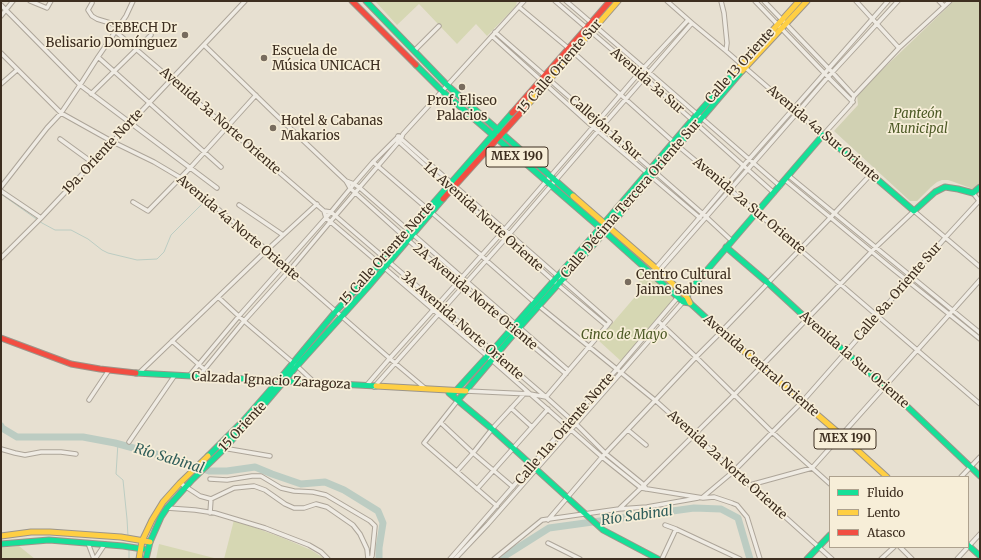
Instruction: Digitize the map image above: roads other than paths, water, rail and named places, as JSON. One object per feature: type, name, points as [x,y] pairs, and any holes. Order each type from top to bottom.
[{"type":"main road","name":"MEX 190","points":[[352,1],[442,91],[546,181],[657,269],[688,297],[690,303]]},
{"type":"main road","name":"MEX 190","points":[[366,1],[447,85],[551,175],[683,302]]},
{"type":"main road","name":"15 Calle Oriente Sur","points":[[502,133],[573,52],[610,1]]},
{"type":"main road","name":"15 Calle Oriente Sur","points":[[594,24],[618,1]]},
{"type":"main road","name":"Calle 13 Oriente","points":[[649,175],[673,142],[697,114],[784,22],[799,1]]},
{"type":"main road","points":[[784,22],[807,1]]},
{"type":"main road","name":"15 Calle Oriente Sur","points":[[497,129],[568,48],[589,30]]},
{"type":"main road","name":"Calle Décima Tercera Oriente Sur","points":[[653,170],[678,146],[744,66]]},
{"type":"main road","name":"15 Calle Oriente Norte","points":[[278,380],[336,311],[494,137],[497,129]]},
{"type":"main road","name":"15 Calle Oriente Norte","points":[[494,137],[502,133]]},
{"type":"main road","points":[[683,302],[688,297],[690,290],[726,247],[823,135]]},
{"type":"main road","name":"Avenida 4a Sur Oriente","points":[[823,135],[914,211]]},
{"type":"main road","name":"Calle Décima Tercera Oriente Sur","points":[[458,400],[515,328],[649,175]]},
{"type":"main road","name":"15 Calle Oriente Norte","points":[[284,381],[385,268],[432,212],[451,186]]},
{"type":"main road","points":[[914,211],[935,192],[945,187],[973,193],[980,187]]},
{"type":"main road","name":"Avenida 1a Sur Oriente","points":[[726,247],[893,393],[980,476]]},
{"type":"main road","points":[[678,297],[682,292],[690,290]]},
{"type":"main road","points":[[683,302],[690,303]]},
{"type":"main road","name":"Avenida Central Oriente","points":[[690,303],[721,332],[842,436],[886,476]]},
{"type":"main road","name":"Calzada Ignacio Zaragoza","points":[[1,338],[71,364],[100,370],[374,387],[466,391]]},
{"type":"main road","name":"Calle Décima Tercera Oriente Sur","points":[[452,395],[490,358]]},
{"type":"main road","name":"15 Oriente","points":[[148,550],[160,517],[192,480],[216,447],[244,420],[278,380]]},
{"type":"main road","name":"15 Oriente","points":[[141,548],[142,540],[163,502],[186,477],[224,449],[284,381]]},
{"type":"main road","points":[[445,390],[492,429],[603,530],[658,559]]},
{"type":"main road","points":[[1,536],[31,532],[59,532],[121,537],[150,542]]},
{"type":"main road","points":[[59,532],[59,541]]},
{"type":"main road","points":[[807,559],[829,536]]},
{"type":"main road","points":[[1,544],[49,540],[132,546],[148,550],[146,559]]},
{"type":"main road","points":[[969,546],[980,556]]},
{"type":"main road","points":[[138,559],[141,548]]},
{"type":"street","points":[[1,16],[14,1]]},
{"type":"street","points":[[30,1],[47,8],[51,1]]},
{"type":"street","points":[[1,187],[47,128],[61,113],[115,31],[120,26],[133,1]]},
{"type":"street","name":"19a. Oriente Norte","points":[[1,258],[113,142],[245,1]]},
{"type":"street","points":[[519,7],[520,1]]},
{"type":"street","points":[[199,376],[244,321],[378,167],[403,134],[524,1]]},
{"type":"street","name":"Avenida 3a Sur","points":[[555,1],[744,165],[774,193]]},
{"type":"street","name":"Avenida 3a Sur","points":[[566,1],[620,46],[780,186]]},
{"type":"street","name":"Avenida 4a Sur Oriente","points":[[667,1],[823,135]]},
{"type":"street","points":[[721,1],[724,13],[727,43],[726,51]]},
{"type":"street","points":[[755,1],[853,102]]},
{"type":"street","points":[[764,1],[854,96]]},
{"type":"street","points":[[856,1],[899,48]]},
{"type":"street","points":[[657,269],[682,246],[726,186],[888,1]]},
{"type":"street","points":[[704,215],[731,190],[832,72],[898,1]]},
{"type":"street","points":[[939,1],[944,6]]},
{"type":"street","points":[[823,135],[853,102],[854,96],[899,48],[950,1]]},
{"type":"street","points":[[92,3],[88,10],[92,16],[120,26]]},
{"type":"street","points":[[1,5],[80,85],[217,188]]},
{"type":"street","name":"Avenida 2a Sur Oriente","points":[[519,7],[573,52],[673,142],[980,404]]},
{"type":"street","points":[[570,13],[574,8]]},
{"type":"street","points":[[366,386],[594,127],[639,73],[688,20]]},
{"type":"street","points":[[374,387],[506,238],[692,23]]},
{"type":"street","points":[[414,51],[439,26]]},
{"type":"street","name":"Avenida 3a Norte Oriente","points":[[115,31],[317,204],[324,211],[326,218]]},
{"type":"street","name":"Callejón 1a Sur","points":[[495,32],[542,78]]},
{"type":"street","points":[[91,94],[151,34]]},
{"type":"street","name":"Callejón 1a Sur","points":[[492,36],[598,122],[732,241]]},
{"type":"street","points":[[204,45],[346,181],[350,188]]},
{"type":"street","points":[[614,52],[620,46]]},
{"type":"street","name":"Avenida 4a Norte Oriente","points":[[1,53],[61,113],[113,142],[154,162],[181,178],[267,250],[289,271],[427,390]]},
{"type":"street","points":[[98,57],[222,167]]},
{"type":"street","points":[[1,84],[17,70]]},
{"type":"street","name":"Callejón 1a Sur","points":[[547,82],[577,113],[701,219]]},
{"type":"street","points":[[133,202],[148,211],[181,178],[256,95]]},
{"type":"street","points":[[577,113],[581,108]]},
{"type":"street","points":[[60,139],[93,163]]},
{"type":"street","points":[[189,376],[239,316],[326,218],[373,162],[399,139]]},
{"type":"street","name":"1A Avenida Norte Oriente","points":[[399,139],[500,233],[607,326],[610,322],[510,233],[451,186]]},
{"type":"street","points":[[724,148],[730,143]]},
{"type":"street","points":[[563,161],[568,165]]},
{"type":"street","name":"Avenida 2a Norte Oriente","points":[[373,162],[537,304],[656,401],[832,559]]},
{"type":"street","points":[[548,520],[602,458],[696,357],[800,250],[871,174]]},
{"type":"street","points":[[787,178],[834,213],[980,333]]},
{"type":"street","points":[[787,178],[831,217],[980,339]]},
{"type":"street","points":[[346,181],[354,184]]},
{"type":"street","name":"2A Avenida Norte Oriente","points":[[354,184],[462,278],[566,374]]},
{"type":"street","name":"2A Avenida Norte Oriente","points":[[350,188],[462,287],[568,370]]},
{"type":"street","points":[[1,191],[40,218]]},
{"type":"street","points":[[973,193],[980,202]]},
{"type":"street","name":"Calle 8a. Oriente Sur","points":[[702,498],[734,471],[802,402],[945,238],[980,202]]},
{"type":"street","points":[[139,373],[317,204]]},
{"type":"street","points":[[239,205],[283,235]]},
{"type":"street","points":[[324,211],[331,212]]},
{"type":"street","points":[[619,509],[644,487],[872,251],[914,211]]},
{"type":"street","name":"Avenida 4a Sur Oriente","points":[[914,211],[980,267]]},
{"type":"street","name":"3A Avenida Norte Oriente","points":[[331,212],[546,397],[606,454],[644,487]]},
{"type":"street","name":"3A Avenida Norte Oriente","points":[[326,218],[490,358],[602,458],[644,487]]},
{"type":"street","points":[[657,269],[669,252],[701,219]]},
{"type":"street","points":[[678,242],[682,246]]},
{"type":"street","points":[[669,252],[673,255]]},
{"type":"street","points":[[750,485],[812,468],[980,280]]},
{"type":"street","points":[[218,297],[298,366],[315,383]]},
{"type":"street","name":"Calle 11a. Oriente Norte","points":[[450,559],[617,369],[678,297]]},
{"type":"street","name":"Calle 11a. Oriente Norte","points":[[455,559],[488,524],[683,302]]},
{"type":"street","points":[[658,321],[772,432],[829,483]]},
{"type":"street","points":[[546,397],[607,326]]},
{"type":"street","points":[[172,341],[204,369]]},
{"type":"street","points":[[89,400],[109,370]]},
{"type":"street","points":[[129,442],[175,375]]},
{"type":"street","name":"Calzada Ignacio Zaragoza","points":[[466,391],[525,393],[546,397]]},
{"type":"street","points":[[457,471],[474,454],[492,429],[525,393]]},
{"type":"street","points":[[458,400],[424,443],[497,506]]},
{"type":"street","points":[[511,408],[532,427]]},
{"type":"street","points":[[477,488],[548,410]]},
{"type":"street","points":[[441,423],[493,471],[513,487]]},
{"type":"street","points":[[628,430],[646,445]]},
{"type":"street","points":[[216,447],[270,456]]},
{"type":"street","points":[[1,449],[25,455],[41,452],[76,454]]},
{"type":"street","points":[[962,476],[980,458]]},
{"type":"street","points":[[210,479],[227,480],[261,476],[281,488],[326,495],[370,521],[375,526],[372,556],[369,559]]},
{"type":"street","points":[[180,483],[200,496],[211,499],[234,488],[254,486],[265,490],[285,504],[294,508],[304,508],[316,504],[328,507],[353,524],[357,529],[367,549],[369,559]]},
{"type":"street","points":[[644,487],[702,498]]},
{"type":"street","points":[[494,559],[542,520],[714,497],[737,506],[747,517],[760,559]]},
{"type":"street","points":[[210,513],[211,499]]},
{"type":"street","points":[[167,508],[195,510],[210,513],[233,518],[265,528],[308,545],[328,559]]},
{"type":"street","points":[[484,520],[488,524]]},
{"type":"street","points":[[665,525],[740,559]]},
{"type":"street","points":[[662,559],[676,529]]},
{"type":"street","points":[[969,546],[980,534]]},
{"type":"street","points":[[88,543],[95,559]]},
{"type":"street","points":[[548,543],[580,559]]},
{"type":"street","points":[[95,559],[105,544]]},
{"type":"street","points":[[881,559],[893,548]]},
{"type":"street","points":[[901,548],[912,559]]},
{"type":"street","points":[[957,559],[967,548]]},
{"type":"waterway","points":[[1,194],[42,223],[55,230],[71,230],[88,239],[108,253],[137,260],[157,259],[164,252],[171,235],[204,202]]},
{"type":"waterway","name":"Río Sabinal","points":[[1,426],[17,437],[83,437],[115,443],[174,459],[209,471],[227,471],[255,467],[301,484],[325,482],[344,490],[378,511],[383,523],[379,548],[379,559]]},
{"type":"waterway","points":[[118,443],[116,474],[123,480],[128,536]]},
{"type":"waterway","name":"Río Sabinal","points":[[500,559],[549,528],[694,508],[721,509],[738,518],[750,559]]},
{"type":"waterway","points":[[129,550],[129,559]]},
{"type":"place","name":"CEBECH Dr Belisario Domínguez","points":[[185,35]]},
{"type":"place","name":"Escuela de Música UNICACH","points":[[264,58]]},
{"type":"place","name":"Prof. Eliseo Palacios","points":[[462,87]]},
{"type":"place","name":"Hotel & Cabanas Makarios","points":[[273,128]]},
{"type":"place","name":"Centro Cultural Jaime Sabines","points":[[628,282]]},
{"type":"park label","name":"Panteón Municipal","points":[[918,122]]},
{"type":"park label","name":"Cinco de Mayo","points":[[624,335]]}]
